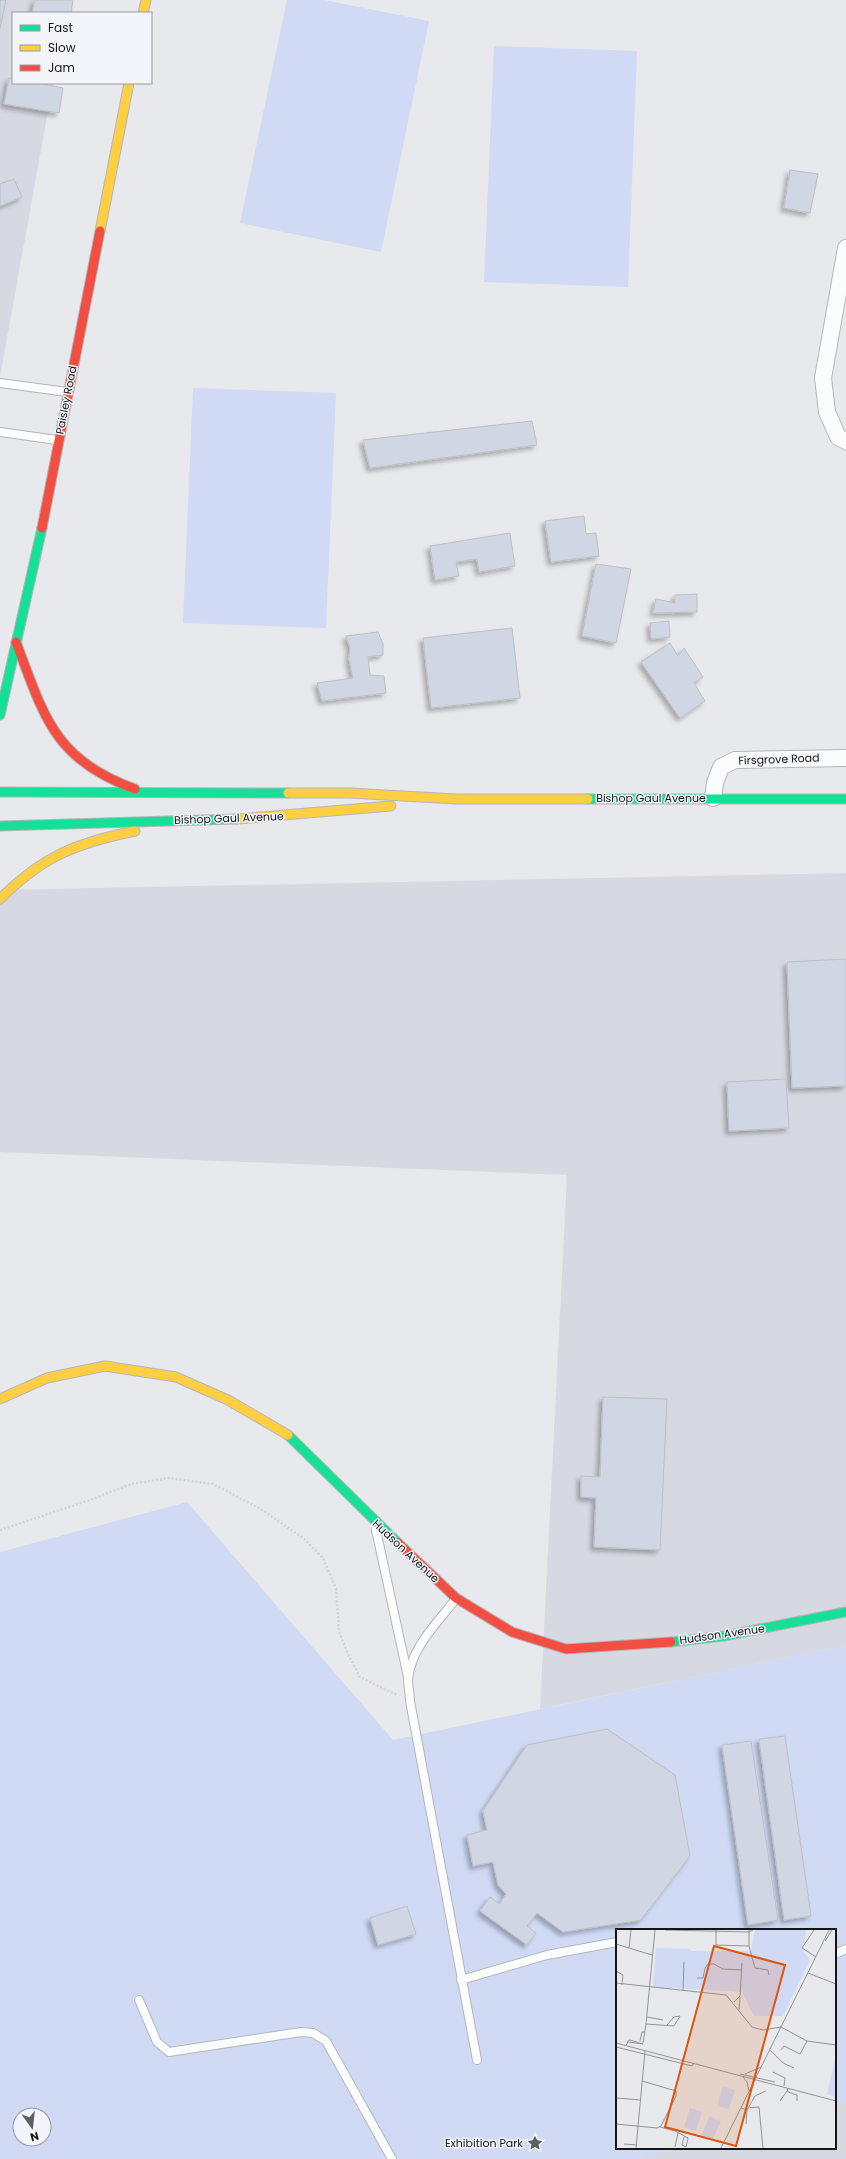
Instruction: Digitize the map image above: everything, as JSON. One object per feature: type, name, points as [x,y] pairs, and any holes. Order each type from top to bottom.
[{"type":"main road","points":[[143,12],[146,0]]},
{"type":"main road","name":"Paisley Road","points":[[0,715],[68,392],[129,84]]},
{"type":"main road","points":[[16,642],[38,698],[50,722],[67,749],[95,771],[116,783],[149,794]]},
{"type":"main road","name":"Bishop Gaul Avenue","points":[[0,792],[149,794],[349,793],[456,799],[846,799]]},
{"type":"main road","name":"Bishop Gaul Avenue","points":[[0,826],[193,819],[251,819],[456,799]]},
{"type":"main road","points":[[0,899],[18,882],[46,860],[109,836],[193,819]]},
{"type":"main road","name":"Hudson Avenue","points":[[0,1399],[47,1378],[105,1366],[176,1377],[228,1400],[288,1434],[375,1522],[456,1598],[512,1632],[566,1650],[630,1646],[724,1636],[846,1612]]},
{"type":"street","points":[[846,248],[823,378],[827,412],[838,437],[846,441]]},
{"type":"street","name":"Firsgrove Road","points":[[713,798],[715,783],[721,767],[735,760],[846,758]]},
{"type":"lane","points":[[0,384],[68,392]]},
{"type":"lane","points":[[0,432],[58,440]]},
{"type":"lane","points":[[375,1522],[408,1680],[410,1701],[461,1980],[478,2060]]},
{"type":"lane","points":[[408,1680],[412,1663],[421,1644],[456,1598]]},
{"type":"lane","points":[[461,1980],[547,1955],[616,1942]]},
{"type":"lane","points":[[836,1954],[846,1949]]},
{"type":"lane","points":[[139,2000],[157,2042],[169,2052],[301,2032],[320,2036],[326,2041],[392,2159]]},
{"type":"path","points":[[0,1530],[90,1500],[131,1484],[169,1478],[212,1484],[259,1508],[303,1538],[323,1558],[336,1589],[339,1632],[360,1677],[410,1701]]},
{"type":"shaded area","points":[[0,0],[67,0],[65,12],[12,12],[12,84],[53,84],[0,377]]},
{"type":"shaded area","points":[[287,0],[324,0],[429,21],[381,252],[240,223]]},
{"type":"shaded area","points":[[494,46],[637,51],[628,287],[484,282]]},
{"type":"shaded area","points":[[193,388],[336,393],[326,628],[183,623]]},
{"type":"shaded area","points":[[846,873],[846,1645],[540,1709],[567,1175],[0,1152],[0,890]]},
{"type":"shaded area","points":[[187,1502],[393,1740],[846,1645],[846,2102],[836,2105],[836,1929],[616,1929],[616,2149],[676,2149],[640,2159],[0,2159],[0,1552]]},
{"type":"shaded area","points":[[846,2102],[846,2159],[640,2159],[676,2149],[836,2149],[836,2105]]},
{"type":"building","points":[[0,0],[6,0],[0,28]]},
{"type":"building","points":[[35,0],[73,0],[71,12],[32,12]]},
{"type":"building","points":[[9,78],[12,79],[12,84],[43,84],[63,88],[59,113],[4,104]]},
{"type":"building","points":[[790,170],[818,174],[810,213],[784,208]]},
{"type":"building","points":[[14,179],[22,197],[0,206],[0,184]]},
{"type":"building","points":[[532,421],[537,445],[370,468],[363,440]]},
{"type":"building","points":[[584,516],[586,534],[596,533],[599,556],[551,562],[545,521]]},
{"type":"building","points":[[510,533],[515,566],[479,572],[477,559],[456,562],[459,576],[435,580],[430,546]]},
{"type":"building","points":[[596,564],[631,569],[616,643],[582,636]]},
{"type":"building","points":[[697,594],[697,612],[653,613],[656,599],[675,603],[675,595]]},
{"type":"building","points":[[669,621],[670,637],[651,639],[650,623]]},
{"type":"building","points":[[512,628],[520,698],[431,708],[423,638]]},
{"type":"building","points":[[378,632],[383,644],[383,655],[368,657],[370,675],[384,676],[386,693],[322,701],[317,683],[353,678],[349,659],[350,648],[346,636]]},
{"type":"building","points":[[670,643],[678,656],[684,648],[703,677],[694,683],[705,701],[680,718],[641,662]]},
{"type":"building","points":[[846,959],[846,1086],[792,1088],[787,962]]},
{"type":"building","points":[[786,1079],[789,1128],[729,1131],[727,1082]]},
{"type":"building","points":[[603,1397],[667,1399],[660,1550],[594,1547],[596,1498],[581,1497],[581,1476],[600,1477]]},
{"type":"building","points":[[607,1729],[675,1775],[690,1856],[641,1920],[563,1932],[537,1913],[527,1926],[536,1933],[527,1945],[480,1911],[490,1897],[499,1904],[506,1894],[498,1885],[493,1862],[473,1866],[467,1835],[487,1830],[483,1811],[527,1745]]},
{"type":"building","points":[[785,1736],[811,1916],[784,1920],[759,1739]]},
{"type":"building","points":[[751,1741],[778,1920],[748,1925],[722,1745]]},
{"type":"building","points":[[407,1906],[416,1934],[378,1945],[370,1918]]},
{"type":"traffic: fast","points":[[0,715],[42,528]]},
{"type":"traffic: fast","points":[[0,792],[288,793]]},
{"type":"traffic: fast","points":[[588,799],[846,799]]},
{"type":"traffic: fast","points":[[0,826],[237,819]]},
{"type":"traffic: fast","points":[[288,1435],[398,1543]]},
{"type":"traffic: fast","points":[[671,1642],[724,1636],[846,1612]]},
{"type":"traffic: slow","points":[[143,12],[146,0]]},
{"type":"traffic: slow","points":[[100,231],[129,84]]},
{"type":"traffic: slow","points":[[288,793],[349,793],[456,799],[588,799]]},
{"type":"traffic: slow","points":[[237,819],[391,806]]},
{"type":"traffic: slow","points":[[0,899],[31,872],[62,853],[78,846],[135,831]]},
{"type":"traffic: slow","points":[[0,1399],[47,1378],[105,1366],[176,1377],[228,1400],[288,1435]]},
{"type":"traffic: jam","points":[[42,528],[100,231]]},
{"type":"traffic: jam","points":[[16,642],[35,692],[45,713],[56,732],[69,749],[86,764],[108,777],[135,789]]},
{"type":"traffic: jam","points":[[398,1543],[456,1598],[512,1632],[566,1649],[671,1642]]},
{"type":"place","name":"Exhibition Park","points":[[535,2143]]}]
